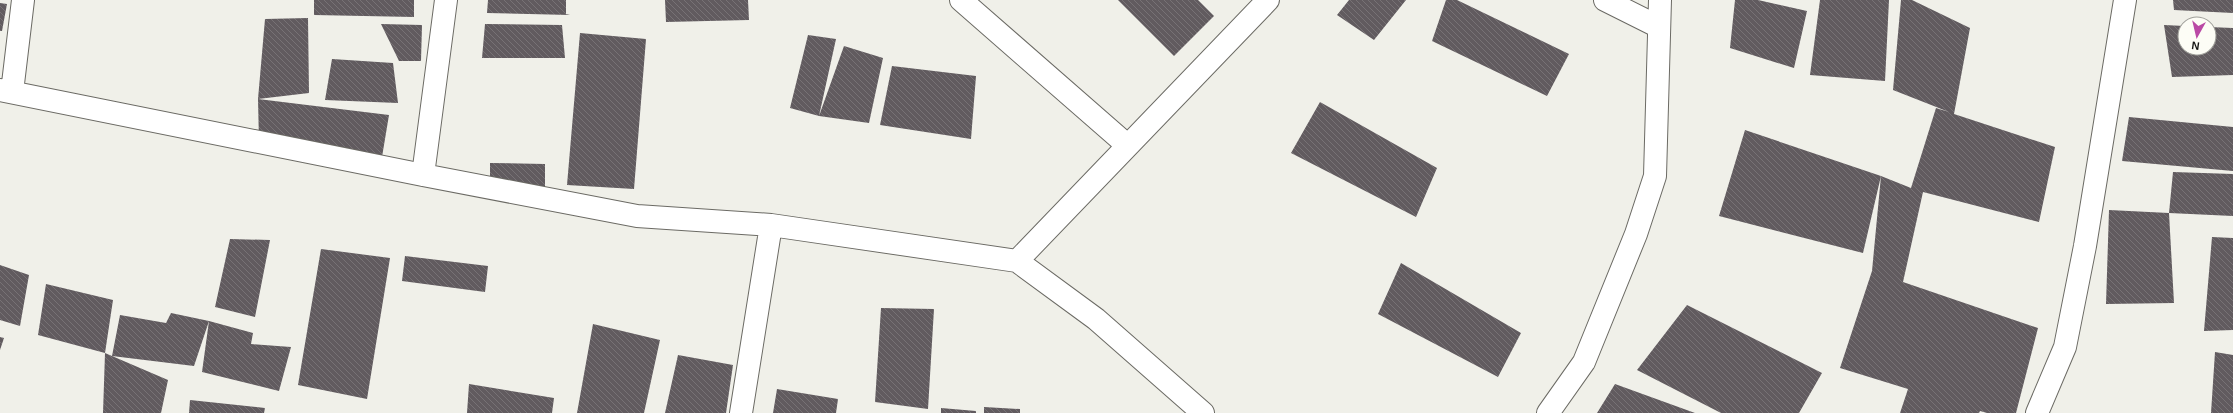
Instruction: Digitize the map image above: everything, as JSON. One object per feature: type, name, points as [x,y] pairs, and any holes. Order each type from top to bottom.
[{"type":"street","points":[[22,0],[6,91],[423,175],[637,216],[771,225],[1017,261],[1096,319],[1203,413]]},
{"type":"street","points":[[423,175],[446,0]]},
{"type":"street","points":[[961,0],[1127,145]]},
{"type":"street","points":[[1017,261],[1268,0]]},
{"type":"street","points":[[1605,0],[1659,27]]},
{"type":"street","points":[[1548,413],[1584,362],[1636,234],[1655,176],[1660,0]]},
{"type":"street","points":[[2037,413],[2066,347],[2085,246],[2125,0]]},
{"type":"street","points":[[741,413],[771,225]]},
{"type":"building","points":[[314,0],[414,0],[414,17],[314,15]]},
{"type":"building","points":[[488,0],[566,0],[566,14],[570,15],[487,13]]},
{"type":"building","points":[[665,0],[748,0],[749,20],[666,22]]},
{"type":"building","points":[[1118,0],[1198,0],[1214,16],[1174,56]]},
{"type":"building","points":[[1349,0],[1406,0],[1374,40],[1337,15]]},
{"type":"building","points":[[1446,0],[1457,0],[1569,54],[1547,96],[1432,41]]},
{"type":"building","points":[[1735,0],[1758,0],[1807,11],[1794,68],[1730,48]]},
{"type":"building","points":[[1820,0],[1889,0],[1885,81],[1810,75]]},
{"type":"building","points":[[1901,0],[1912,0],[1970,28],[1954,114],[2055,147],[2039,222],[1923,192],[1903,282],[2038,328],[2016,413],[1987,413],[1980,411],[1979,413],[1900,413],[1908,389],[1840,368],[1872,271],[1881,176],[1911,188],[1936,108],[1949,112],[1893,90]]},
{"type":"building","points":[[2173,0],[2233,0],[2233,13],[2174,10]]},
{"type":"building","points":[[0,3],[7,4],[2,31],[0,31]]},
{"type":"building","points":[[308,18],[309,93],[258,99],[265,19]]},
{"type":"building","points":[[381,24],[422,25],[421,61],[399,61]]},
{"type":"building","points":[[485,24],[562,25],[565,58],[482,58]]},
{"type":"building","points":[[2164,25],[2177,26],[2177,56],[2217,56],[2217,27],[2233,28],[2233,75],[2172,77]]},
{"type":"building","points":[[580,33],[646,39],[634,189],[567,185]]},
{"type":"building","points":[[808,35],[836,39],[819,116],[790,108]]},
{"type":"building","points":[[844,46],[883,58],[869,123],[819,116]]},
{"type":"building","points":[[332,59],[393,63],[398,103],[325,100]]},
{"type":"building","points":[[892,66],[976,76],[971,139],[880,125]]},
{"type":"building","points":[[258,99],[389,115],[382,157],[259,142]]},
{"type":"building","points":[[1320,102],[1437,168],[1416,217],[1291,153]]},
{"type":"building","points":[[2129,117],[2233,127],[2233,171],[2122,161]]},
{"type":"building","points":[[1745,130],[1881,176],[1863,253],[1719,216]]},
{"type":"building","points":[[490,163],[545,164],[545,189],[490,187]]},
{"type":"building","points":[[2173,172],[2233,174],[2233,216],[2169,213]]},
{"type":"building","points":[[2109,210],[2169,213],[2174,303],[2106,304]]},
{"type":"building","points":[[2212,237],[2233,238],[2233,330],[2204,331]]},
{"type":"building","points":[[230,239],[270,240],[255,317],[215,307]]},
{"type":"building","points":[[321,249],[390,258],[367,399],[298,385]]},
{"type":"building","points":[[405,256],[488,266],[485,292],[402,281]]},
{"type":"building","points":[[1401,263],[1521,333],[1498,377],[1378,314]]},
{"type":"building","points":[[0,265],[29,275],[20,326],[0,320]]},
{"type":"building","points":[[46,284],[113,300],[105,353],[38,335]]},
{"type":"building","points":[[1687,305],[1822,373],[1799,413],[1721,413],[1637,370]]},
{"type":"building","points":[[881,308],[934,309],[928,409],[875,402]]},
{"type":"building","points":[[171,313],[209,321],[194,366],[112,356],[120,315],[166,323]]},
{"type":"building","points":[[209,321],[253,333],[251,344],[291,347],[279,391],[202,372]]},
{"type":"building","points":[[593,324],[660,340],[644,413],[577,413]]},
{"type":"building","points":[[0,337],[4,338],[0,350]]},
{"type":"building","points":[[2215,352],[2233,355],[2233,413],[2211,413]]},
{"type":"building","points":[[105,353],[168,380],[161,413],[103,413]]},
{"type":"building","points":[[678,355],[733,365],[726,413],[665,413]]},
{"type":"building","points":[[469,384],[554,398],[552,413],[467,413]]},
{"type":"building","points":[[1615,384],[1695,413],[1597,413]]},
{"type":"building","points":[[777,389],[838,399],[836,413],[773,413]]},
{"type":"building","points":[[190,400],[265,408],[264,413],[189,413]]},
{"type":"building","points":[[984,407],[1020,409],[1020,413],[984,413]]},
{"type":"building","points":[[941,408],[976,411],[976,413],[941,413]]}]
